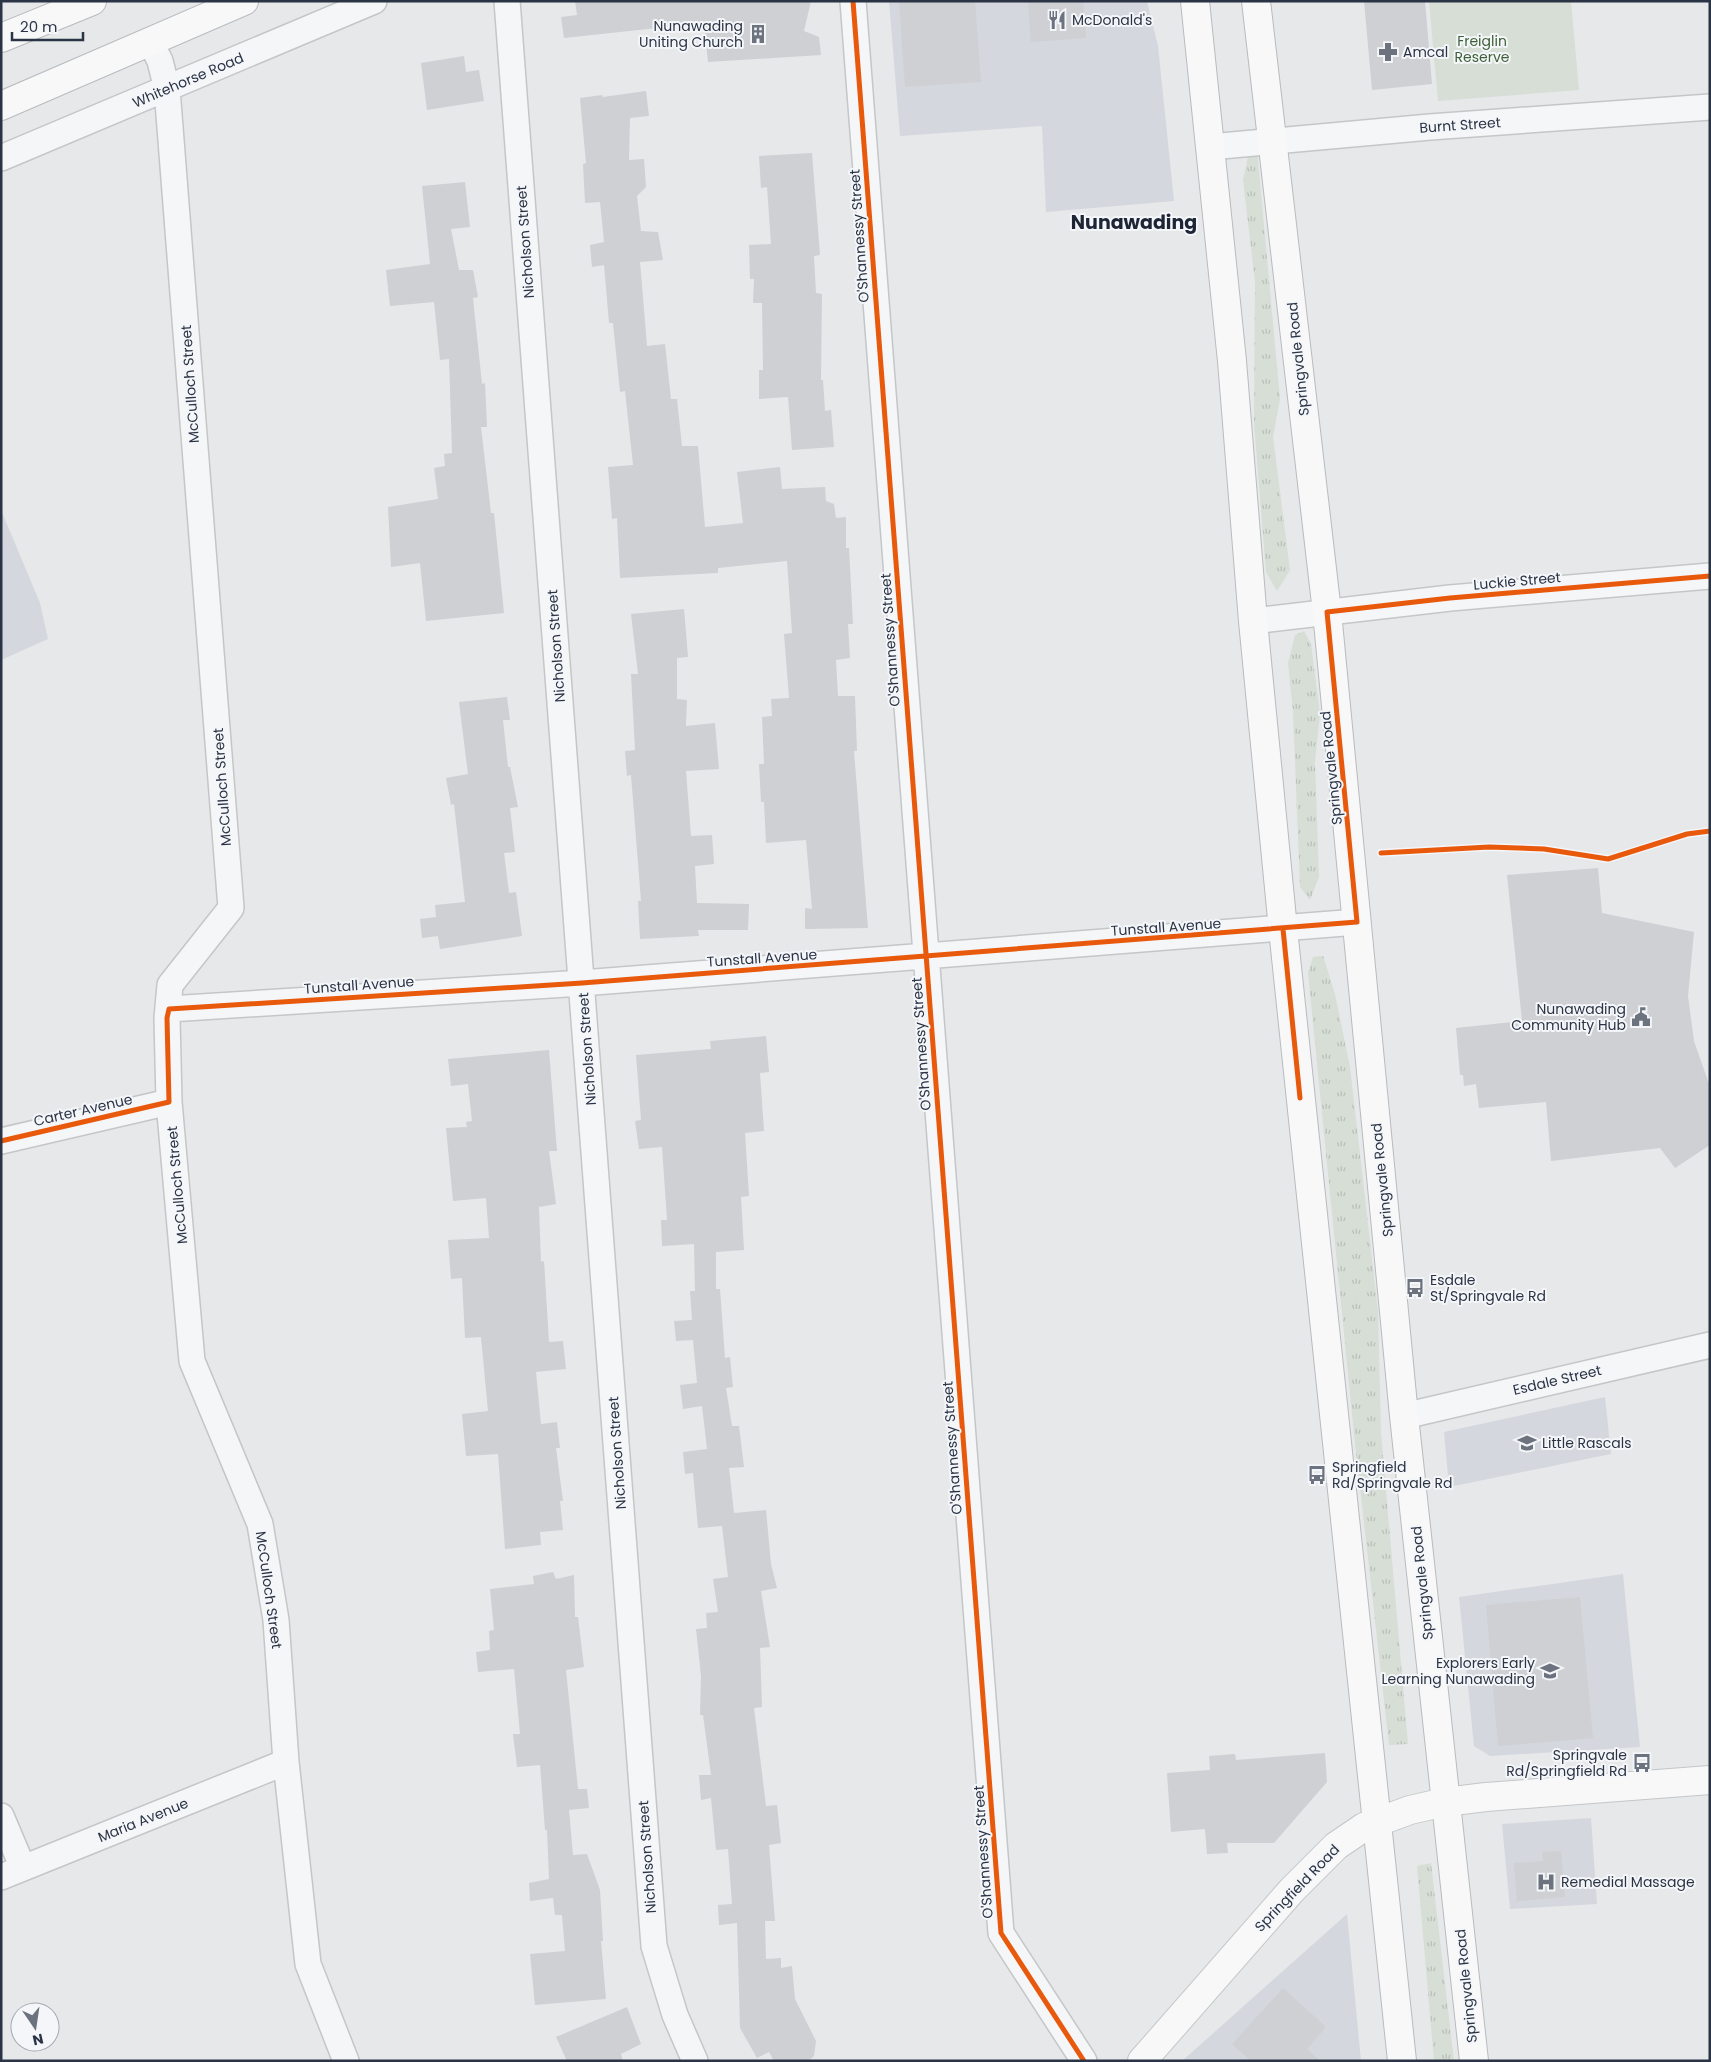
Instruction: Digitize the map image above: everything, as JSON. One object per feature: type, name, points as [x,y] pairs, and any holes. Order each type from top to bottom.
[{"type":"main road","points":[[1,38],[92,1]]},
{"type":"main road","points":[[1,106],[151,43],[244,1]]},
{"type":"main road","points":[[1195,1],[1231,351],[1253,622],[1282,929],[1402,2061]]},
{"type":"main road","name":"Springvale Road","points":[[1256,1],[1327,612],[1404,1416],[1474,2061]]},
{"type":"main road","name":"Springfield Road","points":[[1142,2061],[1292,1890],[1336,1846],[1364,1827],[1410,1810],[1446,1802],[1486,1797],[1710,1780]]},
{"type":"street","name":"Whitehorse Road","points":[[1,158],[374,1]]},
{"type":"street","name":"Nicholson Street","points":[[507,1],[654,1946],[675,2015],[695,2061]]},
{"type":"street","name":"O'Shannessy Street","points":[[853,1],[1001,1933],[1084,2061]]},
{"type":"street","name":"McCulloch Street","points":[[151,43],[165,75],[167,89],[231,908],[170,985],[167,1018],[169,1102],[192,1361],[260,1524],[276,1620],[286,1762],[308,1964],[346,2061]]},
{"type":"street","name":"Burnt Street","points":[[1210,147],[1439,126],[1710,107]]},
{"type":"street","name":"Luckie Street","points":[[1253,622],[1450,598],[1710,576]]},
{"type":"street","name":"Tunstall Avenue","points":[[169,1010],[582,983],[1357,922]]},
{"type":"street","name":"Carter Avenue","points":[[1,1141],[169,1102]]},
{"type":"street","name":"Esdale Street","points":[[1404,1416],[1710,1344]]},
{"type":"street","name":"Maria Avenue","points":[[12,1873],[286,1762]]},
{"type":"street","points":[[1,1816],[12,1873]]},
{"type":"shaded area","points":[[889,1],[1147,1],[1158,46],[1174,201],[1046,212],[1042,126],[900,136]]},
{"type":"shaded area","points":[[1,510],[40,603],[48,639],[1,660]]},
{"type":"shaded area","name":"Little Rascals","points":[[1605,1397],[1611,1454],[1449,1487],[1444,1432]]},
{"type":"shaded area","name":"Explorers Early Learning Nunawading","points":[[1623,1574],[1640,1747],[1490,1756],[1474,1746],[1459,1597]]},
{"type":"shaded area","points":[[1591,1818],[1597,1904],[1510,1909],[1502,1824]]},
{"type":"shaded area","points":[[1347,1914],[1361,2061],[1182,2061]]},
{"type":"green space","name":"Freiglin Reserve","points":[[1429,1],[1571,1],[1579,90],[1438,101]]},
{"type":"green space","points":[[1257,150],[1280,399],[1273,437],[1290,570],[1277,591],[1266,572],[1254,423],[1255,282],[1243,180],[1249,152]]},
{"type":"green space","points":[[1304,631],[1311,644],[1320,714],[1315,762],[1319,877],[1310,900],[1300,887],[1293,712],[1288,663],[1295,635]]},
{"type":"green space","points":[[1323,956],[1335,994],[1350,1067],[1378,1311],[1381,1433],[1408,1744],[1389,1745],[1354,1434],[1308,973],[1313,957]]},
{"type":"green space","points":[[1431,1863],[1454,2061],[1434,2061],[1417,1866]]},
{"type":"building","name":"Nunawading Uniting Church","points":[[575,1],[811,1],[804,31],[819,37],[821,55],[708,62],[704,23],[564,38],[561,17],[577,15]]},
{"type":"building","points":[[899,1],[975,1],[981,82],[905,87]]},
{"type":"building","name":"McDonald's","points":[[1028,1],[1083,1],[1086,38],[1031,42]]},
{"type":"building","points":[[1364,1],[1425,1],[1432,84],[1372,90]]},
{"type":"building","points":[[464,56],[466,72],[479,70],[484,101],[427,110],[421,63]]},
{"type":"building","points":[[646,91],[649,116],[630,118],[629,160],[644,159],[646,187],[637,196],[641,231],[658,232],[663,260],[640,262],[647,346],[665,344],[671,399],[677,399],[682,446],[698,446],[705,527],[743,523],[737,472],[780,467],[782,489],[825,487],[826,501],[834,504],[836,518],[846,517],[846,548],[849,548],[853,624],[848,624],[850,658],[836,660],[838,696],[855,696],[857,751],[854,751],[868,928],[805,929],[805,908],[812,909],[806,840],[766,843],[764,802],[761,802],[759,764],[764,764],[762,717],[772,716],[771,699],[789,698],[784,634],[792,633],[787,561],[718,568],[718,573],[620,578],[617,518],[612,519],[608,467],[633,465],[625,391],[620,392],[613,323],[609,323],[604,265],[592,267],[590,245],[604,242],[600,202],[585,203],[583,164],[586,163],[580,98]]},
{"type":"building","points":[[812,153],[820,255],[814,256],[816,293],[822,294],[821,380],[823,380],[825,411],[831,410],[834,447],[792,450],[788,397],[759,399],[759,370],[763,370],[762,303],[753,303],[754,279],[750,279],[749,245],[771,244],[767,187],[761,188],[759,156]]},
{"type":"building","points":[[465,182],[470,227],[451,229],[459,270],[473,270],[478,297],[473,298],[482,384],[485,383],[487,427],[481,427],[491,513],[494,513],[504,613],[426,621],[420,563],[391,567],[388,507],[438,499],[434,468],[445,466],[444,454],[452,453],[449,359],[440,360],[434,302],[390,306],[386,270],[430,264],[422,186]]},
{"type":"building","points":[[684,609],[688,657],[677,658],[677,699],[687,700],[686,726],[715,723],[719,769],[686,771],[691,836],[712,835],[714,864],[695,866],[697,903],[749,904],[748,930],[698,930],[699,936],[640,939],[638,901],[641,901],[631,775],[627,776],[625,751],[635,750],[631,674],[638,674],[631,614]]},
{"type":"building","points":[[507,697],[510,720],[503,720],[508,767],[510,767],[518,807],[510,808],[515,852],[504,853],[509,893],[516,892],[522,936],[440,949],[438,936],[422,938],[420,919],[436,917],[435,905],[465,902],[454,804],[451,805],[446,778],[468,774],[459,702]]},
{"type":"building","points":[[1598,868],[1602,913],[1694,932],[1688,996],[1694,1041],[1710,1087],[1710,1145],[1675,1168],[1660,1148],[1551,1161],[1546,1102],[1479,1108],[1476,1084],[1464,1086],[1463,1075],[1460,1075],[1456,1028],[1522,1021],[1507,875]]},
{"type":"building","points":[[766,1036],[769,1072],[760,1073],[764,1131],[745,1133],[749,1196],[741,1197],[744,1250],[716,1252],[716,1289],[720,1289],[725,1358],[730,1357],[733,1387],[726,1388],[732,1426],[739,1426],[744,1467],[729,1468],[734,1513],[766,1510],[771,1564],[777,1588],[761,1591],[770,1647],[760,1648],[762,1707],[754,1708],[766,1806],[777,1805],[781,1843],[769,1845],[775,1921],[765,1921],[766,1959],[781,1958],[781,1968],[792,1966],[795,1999],[816,2041],[814,2056],[808,2061],[774,2061],[769,2052],[757,2058],[740,2028],[737,1923],[719,1925],[718,1905],[732,1904],[728,1849],[716,1850],[711,1798],[701,1800],[699,1775],[711,1775],[703,1715],[700,1715],[701,1676],[696,1629],[707,1628],[706,1613],[718,1612],[713,1579],[728,1577],[722,1526],[698,1528],[693,1473],[685,1474],[683,1452],[707,1449],[702,1406],[683,1409],[680,1385],[697,1383],[693,1340],[676,1341],[674,1321],[692,1320],[690,1291],[695,1291],[694,1244],[662,1246],[661,1220],[667,1220],[662,1147],[639,1149],[635,1121],[641,1120],[636,1055],[711,1049],[710,1041]]},
{"type":"building","points":[[549,1050],[557,1151],[549,1151],[556,1204],[539,1207],[541,1262],[544,1261],[549,1342],[563,1341],[566,1369],[536,1372],[541,1424],[557,1422],[560,1448],[556,1448],[563,1501],[560,1501],[563,1530],[540,1532],[541,1545],[505,1549],[498,1454],[466,1456],[462,1414],[488,1411],[481,1337],[465,1338],[462,1278],[451,1279],[448,1240],[489,1238],[486,1198],[453,1201],[446,1128],[467,1127],[466,1122],[472,1121],[468,1084],[451,1086],[448,1059]]},
{"type":"building","points":[[553,1572],[556,1579],[574,1575],[575,1617],[578,1617],[584,1667],[566,1670],[578,1789],[587,1789],[589,1808],[569,1810],[573,1855],[587,1854],[600,1890],[603,1941],[601,1941],[606,1999],[535,2005],[530,1954],[565,1951],[562,1915],[555,1915],[553,1898],[530,1901],[529,1883],[549,1879],[547,1830],[545,1830],[540,1765],[517,1767],[513,1734],[520,1734],[514,1669],[478,1672],[476,1652],[490,1650],[489,1631],[494,1630],[490,1589],[534,1584],[533,1576]]},
{"type":"building","points":[[1580,1597],[1593,1738],[1498,1746],[1486,1605]]},
{"type":"building","points":[[1325,1753],[1327,1782],[1274,1843],[1227,1843],[1228,1853],[1207,1854],[1205,1829],[1171,1832],[1167,1773],[1210,1770],[1209,1756],[1235,1754],[1236,1760]]},
{"type":"building","points":[[1561,1851],[1565,1897],[1517,1901],[1514,1863],[1543,1861],[1542,1852]]},
{"type":"building","points":[[1283,1988],[1326,2027],[1307,2049],[1320,2061],[1251,2061],[1232,2044]]},
{"type":"building","points":[[627,2007],[641,2044],[621,2054],[623,2061],[567,2061],[556,2037]]},
{"type":"cycle path","points":[[853,1],[1001,1933],[1084,2061]]},
{"type":"cycle path","points":[[1,1141],[169,1102],[167,1018],[169,1009],[582,983],[1357,922],[1327,612],[1450,598],[1710,576]]},
{"type":"cycle path","points":[[1381,853],[1489,847],[1544,849],[1608,859],[1687,834],[1710,831]]},
{"type":"cycle path","points":[[1283,929],[1300,1098]]},
{"type":"place","name":"McDonald's","points":[[1057,20]]},
{"type":"place","name":"Nunawading Uniting Church","points":[[758,34]]},
{"type":"place","name":"Amcal","points":[[1388,52]]},
{"type":"place","name":"Nunawading Community Hub","points":[[1641,1017]]},
{"type":"place","name":"Esdale St/Springvale Rd","points":[[1415,1288]]},
{"type":"place","name":"Little Rascals","points":[[1527,1443]]},
{"type":"place","name":"Springfield Rd/Springvale Rd","points":[[1317,1475]]},
{"type":"place","name":"Explorers Early Learning Nunawading","points":[[1550,1671]]},
{"type":"place","name":"Springvale Rd/Springfield Rd","points":[[1642,1763]]},
{"type":"place","name":"Remedial Massage","points":[[1546,1882]]},
{"type":"district","name":"Nunawading","points":[[1134,222]]}]
